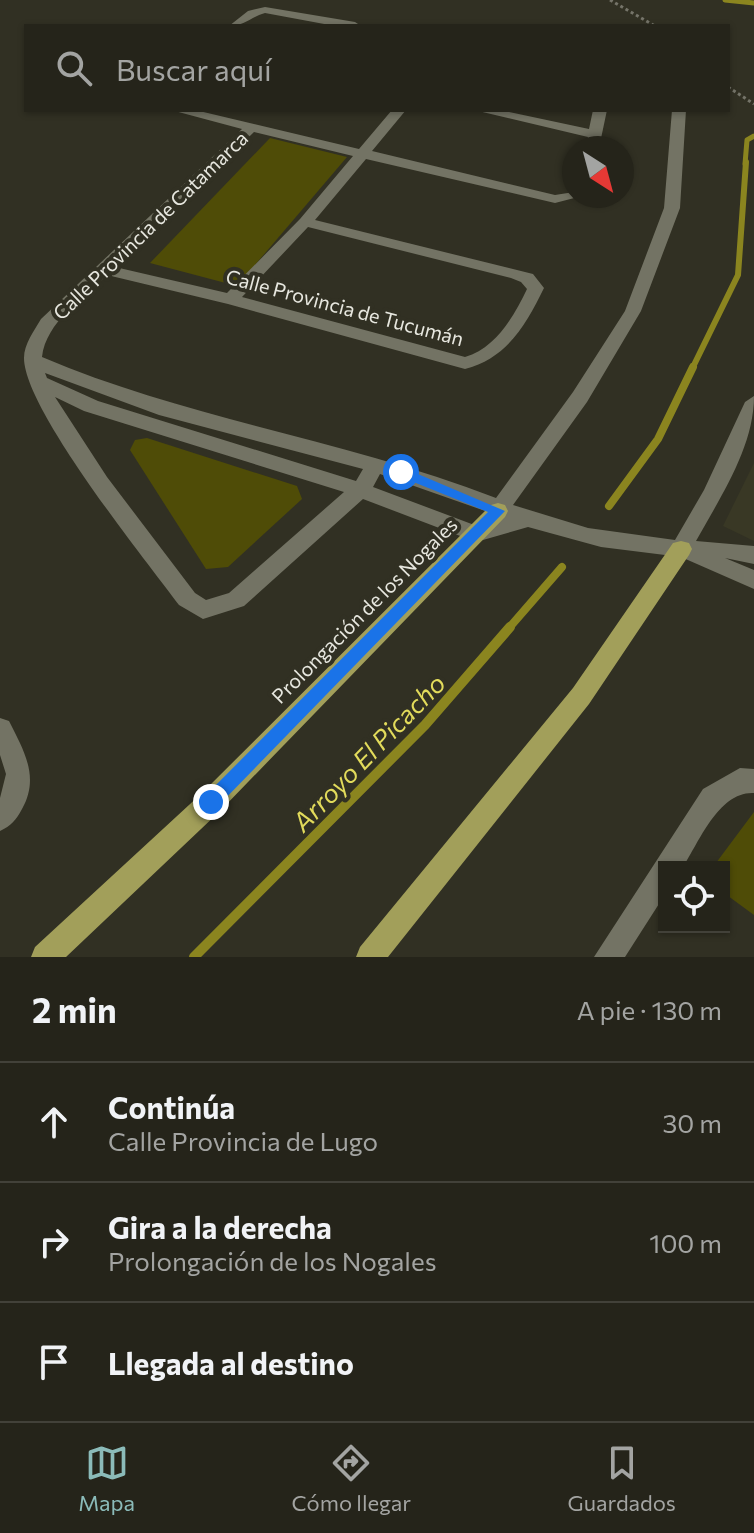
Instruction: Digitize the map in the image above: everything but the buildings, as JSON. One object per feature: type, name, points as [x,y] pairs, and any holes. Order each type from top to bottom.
[{"type":"main road","name":"Prolongación de los Nogales","points":[[45,957],[211,802],[498,511]]},
{"type":"main road","points":[[370,957],[581,696],[681,549]]},
{"type":"street","points":[[238,24],[252,13],[265,10],[344,24]]},
{"type":"street","name":"Calle Provincia de Catamarca","points":[[187,112],[555,199],[562,198]]},
{"type":"street","points":[[231,299],[305,222],[397,112]]},
{"type":"street","points":[[488,112],[575,136]]},
{"type":"street","points":[[594,136],[600,112]]},
{"type":"street","name":"Prolongación de los Nogales","points":[[498,511],[580,397],[633,311],[672,208],[679,112]]},
{"type":"street","name":"Calle Provincia de Catamarca","points":[[32,360],[36,341],[47,323],[106,270],[252,127]]},
{"type":"street","name":"Calle Provincia de Tucumán","points":[[106,270],[231,299],[465,363],[478,361],[492,353],[536,288],[533,282],[517,275],[305,222]]},
{"type":"street","points":[[32,360],[38,381],[85,459],[187,599],[203,610],[236,600],[361,489],[375,466]]},
{"type":"street","points":[[32,360],[75,380],[241,431],[401,472],[525,520],[623,542],[681,549],[732,548],[754,555]]},
{"type":"street","points":[[38,381],[91,406],[361,489],[476,534],[525,520]]},
{"type":"street","points":[[681,549],[714,491],[754,402]]},
{"type":"street","points":[[225,449],[241,431]]},
{"type":"street","points":[[681,549],[754,580]]},
{"type":"street","points":[[0,729],[19,768],[20,780],[17,796],[0,818]]},
{"type":"street","points":[[671,861],[712,798],[740,780],[754,781]]},
{"type":"street","points":[[608,957],[658,881]]},
{"type":"path","points":[[610,0],[651,24]]},
{"type":"path","points":[[730,88],[754,104]]},
{"type":"shaded area","points":[[270,138],[347,157],[237,286],[150,263]]},
{"type":"shaded area","points":[[147,438],[297,486],[302,499],[228,567],[206,569],[130,450],[135,440]]},
{"type":"shaded area","points":[[754,463],[754,541],[723,526]]},
{"type":"shaded area","points":[[754,812],[754,915],[730,897],[730,861],[717,861]]},
{"type":"waterway","name":"Arroyo El Picacho","points":[[725,0],[754,3]]},
{"type":"waterway","name":"Arroyo El Picacho","points":[[745,164],[747,140],[754,136]]},
{"type":"waterway","name":"Arroyo El Picacho","points":[[692,369],[738,275],[746,162]]},
{"type":"waterway","name":"Arroyo El Picacho","points":[[609,506],[658,439],[693,367]]},
{"type":"waterway","name":"Arroyo El Picacho","points":[[508,629],[562,567]]},
{"type":"waterway","name":"Arroyo El Picacho","points":[[194,957],[425,725],[510,627]]},
{"type":"route","points":[[211,802],[498,511],[401,472]]}]
